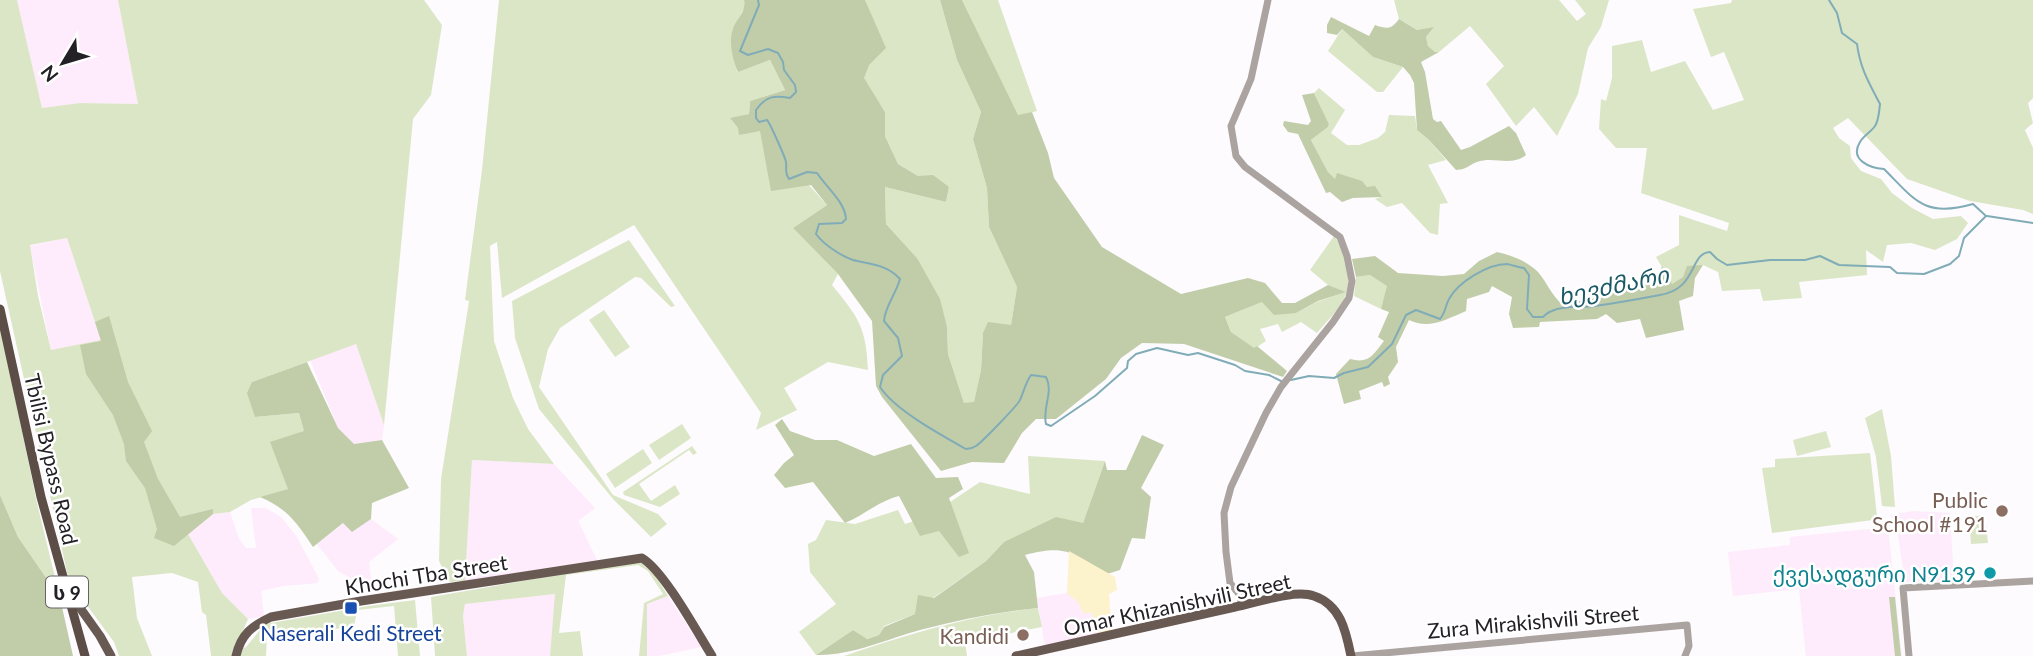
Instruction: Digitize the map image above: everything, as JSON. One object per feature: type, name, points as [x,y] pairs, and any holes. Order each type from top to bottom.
[{"type":"highway","name":"Tbilisi Bypass Road","points":[[0,309],[41,497],[85,656]]},
{"type":"main road","name":"Khochi Tba Street","points":[[236,656],[244,634],[258,622],[271,617],[642,558],[654,566],[712,656]]},
{"type":"main road","points":[[65,586],[111,656]]},
{"type":"main road","name":"Omar Khizanishvili Street","points":[[1016,656],[1294,595],[1311,594],[1332,607],[1345,626],[1351,656]]},
{"type":"main road","points":[[79,634],[85,630],[100,636]]},
{"type":"street","points":[[1242,606],[1230,583],[1226,552],[1224,513],[1231,487],[1280,387],[1344,306],[1349,298],[1352,281],[1347,256],[1339,237],[1245,167],[1236,156],[1231,126],[1251,79],[1268,0]]},
{"type":"street","points":[[1909,656],[1903,588],[2033,581]]},
{"type":"street","name":"Zura Mirakishvili Street","points":[[1351,656],[1686,625],[1689,646],[1685,656]]},
{"type":"shaded area","points":[[17,0],[118,0],[138,104],[80,103],[42,108]]},
{"type":"shaded area","points":[[67,238],[101,341],[51,350],[30,246]]},
{"type":"shaded area","points":[[356,344],[384,425],[382,440],[354,444],[338,428],[310,360]]},
{"type":"shaded area","points":[[472,460],[554,464],[595,508],[578,521],[597,560],[465,581]]},
{"type":"shaded area","points":[[251,508],[265,508],[281,517],[297,537],[319,579],[318,583],[261,591],[264,616],[248,619],[222,593],[188,534],[213,514],[230,512],[239,539],[246,548],[256,548]]},
{"type":"shaded area","points":[[1913,511],[1950,513],[1954,580],[1905,582],[1896,523],[1890,515]]},
{"type":"shaded area","points":[[371,519],[398,539],[369,562],[371,581],[357,582],[338,571],[317,544],[344,523],[352,532]]},
{"type":"shaded area","points":[[1888,527],[1902,656],[1806,656],[1799,589],[1733,596],[1728,552],[1790,545],[1790,537]]},
{"type":"shaded area","points":[[1067,593],[1078,602],[1083,613],[1092,613],[1098,634],[1045,646],[1037,598]]},
{"type":"shaded area","points":[[556,594],[550,656],[467,656],[463,616],[465,604]]},
{"type":"shaded area","points":[[668,596],[701,647],[647,656],[647,604]]},
{"type":"green space","points":[[0,0],[17,0],[42,108],[80,103],[138,104],[118,0],[424,0],[442,25],[431,95],[413,119],[384,425],[356,344],[252,382],[255,417],[299,413],[305,433],[289,489],[251,500],[230,512],[213,514],[188,534],[222,593],[248,619],[232,656],[211,656],[206,615],[202,612],[198,582],[172,573],[132,577],[137,618],[152,656],[119,656],[114,642],[69,581],[0,271]],"holes":[[[67,238],[101,340],[51,350],[38,296],[30,245]]]},
{"type":"green space","points":[[499,0],[744,0],[745,6],[732,31],[737,72],[770,60],[785,90],[750,101],[749,114],[731,119],[738,128],[760,131],[827,205],[793,228],[838,274],[832,285],[849,306],[863,333],[868,370],[828,362],[784,388],[797,410],[756,430],[761,413],[634,225],[502,298],[497,242],[490,246],[494,341],[513,398],[528,429],[554,464],[472,460],[465,581],[449,582],[439,561],[441,479],[469,301],[465,300],[482,170]]},
{"type":"green space","points":[[744,0],[865,0],[886,48],[869,65],[864,78],[885,112],[885,136],[898,164],[918,176],[933,175],[949,187],[946,202],[885,187],[886,224],[917,258],[940,299],[947,327],[948,354],[964,403],[974,402],[981,370],[983,333],[988,322],[1011,325],[1017,287],[989,227],[987,188],[973,139],[981,112],[957,60],[940,0],[962,0],[1018,115],[1032,112],[1048,153],[1054,178],[1102,247],[1181,294],[1248,278],[1265,283],[1282,303],[1295,303],[1328,285],[1346,292],[1318,301],[1296,313],[1274,315],[1262,302],[1225,317],[1231,332],[1254,348],[1257,346],[1287,371],[1283,377],[1184,344],[1142,343],[1121,358],[1106,379],[1056,419],[1036,419],[1022,433],[1004,463],[972,462],[941,471],[876,386],[872,321],[838,274],[793,228],[827,205],[811,185],[771,191],[760,131],[739,135],[738,128],[730,118],[749,114],[750,101],[785,90],[770,60],[738,72],[731,37],[744,9]]},
{"type":"green space","points":[[865,0],[940,0],[957,60],[981,112],[973,139],[987,188],[989,227],[1017,287],[1011,325],[983,333],[981,370],[974,403],[964,403],[948,354],[947,327],[917,258],[886,224],[885,187],[946,202],[949,187],[918,176],[898,164],[885,136],[885,112],[863,78],[869,60],[871,39]]},
{"type":"green space","points":[[962,0],[998,0],[1037,111],[1018,116]]},
{"type":"green space","points":[[1394,0],[1559,0],[1577,21],[1586,14],[1575,0],[1609,0],[1601,27],[1588,48],[1578,94],[1557,136],[1534,107],[1516,126],[1486,84],[1504,66],[1470,26],[1439,52],[1435,52],[1428,46],[1426,37],[1433,28],[1417,30],[1399,19]]},
{"type":"green space","points":[[1732,0],[2033,0],[2033,98],[2028,103],[2033,123],[2025,130],[2033,148],[2033,214],[1970,201],[1907,179],[1848,118],[1833,128],[1839,138],[1850,146],[1851,158],[1861,171],[1881,179],[1892,193],[1933,219],[1961,216],[1968,223],[1957,239],[1935,250],[1911,243],[1887,245],[1883,262],[1866,250],[1867,275],[1799,282],[1802,298],[1763,301],[1760,289],[1722,291],[1718,272],[1703,265],[1672,284],[1656,257],[1679,245],[1679,215],[1727,231],[1729,223],[1641,193],[1647,148],[1616,148],[1599,129],[1601,99],[1606,101],[1612,78],[1612,46],[1642,40],[1651,72],[1685,61],[1713,110],[1744,100],[1724,52],[1711,57],[1693,9],[1731,3]]},
{"type":"green space","points":[[1331,17],[1369,36],[1375,25],[1388,28],[1399,19],[1417,30],[1434,27],[1426,37],[1428,46],[1439,52],[1421,62],[1433,119],[1441,121],[1461,150],[1509,126],[1516,133],[1526,155],[1508,161],[1483,160],[1456,170],[1417,130],[1414,83],[1410,75],[1403,67],[1373,57],[1342,29],[1337,35],[1327,33]]},
{"type":"green space","points":[[1342,29],[1373,57],[1403,67],[1383,92],[1377,92],[1328,51]]},
{"type":"green space","points":[[1319,88],[1345,110],[1331,133],[1347,145],[1359,145],[1378,138],[1385,132],[1389,115],[1415,116],[1417,130],[1446,160],[1428,165],[1448,203],[1440,204],[1438,235],[1430,233],[1402,203],[1387,207],[1375,199],[1381,197],[1367,187],[1337,174],[1335,180],[1328,172],[1311,140],[1329,124],[1314,93]]},
{"type":"green space","points":[[1314,93],[1329,124],[1311,140],[1328,172],[1335,179],[1337,173],[1362,181],[1367,187],[1375,186],[1382,197],[1353,198],[1342,202],[1330,192],[1326,193],[1298,134],[1288,132],[1283,125],[1284,121],[1308,125],[1311,121],[1302,95]]},
{"type":"green space","points":[[1334,236],[1346,259],[1348,286],[1342,303],[1317,333],[1301,322],[1282,332],[1278,324],[1260,329],[1266,341],[1254,349],[1231,332],[1225,317],[1262,302],[1296,313],[1345,292],[1328,285],[1310,270]]},
{"type":"green space","points":[[629,240],[675,306],[671,307],[641,278],[635,277],[560,328],[548,349],[539,387],[613,495],[658,514],[667,524],[651,537],[613,499],[539,409],[515,338],[512,301]]},
{"type":"green space","points":[[1497,252],[1519,259],[1534,268],[1562,304],[1596,298],[1640,283],[1657,281],[1662,266],[1672,284],[1683,277],[1687,266],[1703,265],[1695,278],[1693,296],[1679,301],[1684,330],[1646,338],[1640,319],[1617,323],[1606,314],[1597,319],[1540,322],[1539,327],[1513,328],[1509,314],[1512,297],[1492,286],[1489,292],[1467,299],[1466,311],[1452,317],[1431,324],[1409,320],[1396,347],[1398,362],[1388,377],[1390,384],[1384,387],[1382,382],[1359,391],[1361,399],[1344,404],[1336,374],[1350,359],[1366,359],[1377,350],[1384,341],[1378,337],[1389,312],[1381,309],[1387,286],[1370,275],[1356,277],[1352,259],[1375,256],[1398,273],[1443,276],[1464,274],[1479,261]]},
{"type":"green space","points":[[1370,275],[1388,286],[1381,309],[1354,296],[1356,277]]},
{"type":"green space","points":[[604,310],[630,347],[615,357],[589,320]]},
{"type":"green space","points":[[109,316],[128,382],[152,431],[144,442],[158,479],[180,517],[213,509],[213,514],[174,546],[154,538],[157,529],[145,488],[126,461],[124,444],[113,415],[86,374],[80,345],[101,341],[95,322]]},
{"type":"green space","points":[[0,325],[60,598],[18,537],[0,495]]},
{"type":"green space","points":[[307,362],[338,428],[354,444],[382,440],[409,488],[372,503],[371,519],[352,532],[343,523],[313,547],[291,517],[278,506],[260,497],[288,489],[270,442],[304,431],[299,413],[255,417],[247,393],[252,382]]},
{"type":"green space","points":[[1882,409],[1891,456],[1895,507],[1882,506],[1876,457],[1865,418]]},
{"type":"green space","points":[[782,419],[790,431],[815,440],[837,440],[874,456],[911,444],[936,478],[958,477],[963,489],[949,498],[969,553],[959,557],[939,531],[920,536],[899,496],[884,501],[845,523],[813,482],[785,488],[774,475],[794,455],[775,425]]},
{"type":"green space","points":[[682,424],[691,438],[659,460],[649,445]]},
{"type":"green space","points":[[1826,431],[1831,447],[1797,456],[1793,440]]},
{"type":"green space","points":[[1142,435],[1164,445],[1141,488],[1151,497],[1145,539],[1132,538],[1120,570],[1107,574],[1069,552],[1050,550],[1025,555],[1034,572],[1038,608],[964,620],[920,630],[856,650],[816,655],[853,630],[867,639],[879,635],[884,627],[915,614],[918,595],[934,598],[986,561],[1004,542],[1056,517],[1083,523],[1105,461],[1107,470],[1126,470]]},
{"type":"green space","points":[[692,446],[697,453],[693,455],[689,450],[639,484],[651,501],[675,485],[680,494],[660,507],[624,495],[623,492]]},
{"type":"green space","points":[[643,449],[652,463],[615,488],[606,474]]},
{"type":"green space","points":[[1870,453],[1877,516],[1873,520],[1772,533],[1762,468],[1775,467],[1775,459]]},
{"type":"green space","points":[[1028,456],[1105,461],[1083,523],[1004,542],[986,561],[915,614],[884,626],[879,635],[866,639],[853,630],[816,655],[799,632],[836,604],[810,572],[808,544],[816,540],[826,520],[855,524],[898,510],[905,524],[929,516],[980,482],[1030,494]]},
{"type":"green space","points":[[0,495],[18,537],[60,598],[73,656],[0,656]]},
{"type":"green space","points":[[1985,515],[1988,543],[1971,544],[1969,517]]},
{"type":"green space","points":[[642,560],[649,565],[668,596],[647,604],[647,656],[639,656],[644,603],[663,594],[648,571],[638,565],[566,575],[559,633],[580,631],[583,656],[550,656],[555,594],[465,604],[463,616],[467,656],[435,656],[431,597]]},
{"type":"green space","points":[[1889,597],[1895,597],[1901,656],[1895,656]]},
{"type":"green space","points":[[415,600],[420,656],[398,656],[394,606],[357,610],[354,627],[267,636],[266,656],[240,656],[241,649],[246,647],[265,624]]},
{"type":"green space","points":[[1038,608],[1042,627],[965,642],[967,656],[844,656],[940,626],[988,615]]},
{"type":"sand","points":[[1069,551],[1115,577],[1117,590],[1109,594],[1112,632],[1097,633],[1092,613],[1083,613],[1078,602],[1067,593]]},
{"type":"waterway","name":"ხევძმარი","points":[[758,0],[759,5],[740,51],[748,55],[768,49],[778,53],[796,92],[790,98],[767,99],[756,110],[756,118],[759,122],[769,122],[785,159],[789,179],[807,172],[817,173],[842,207],[846,219],[842,223],[819,224],[816,234],[819,238],[843,256],[884,268],[900,279],[884,321],[898,338],[902,356],[883,375],[880,387],[907,413],[970,449],[985,438],[1018,403],[1031,375],[1046,377],[1049,388],[1045,418],[1046,424],[1051,426],[1095,396],[1127,368],[1128,361],[1136,354],[1157,348],[1188,355],[1198,353],[1281,381]]},
{"type":"waterway","points":[[1829,0],[1837,13],[1842,33],[1857,44],[1863,68],[1880,104],[1876,124],[1857,148],[1859,158],[1867,165],[1884,169],[1904,190],[1922,203],[1943,209],[1973,204],[1986,216]]},
{"type":"waterway","name":"ხევძმარი","points":[[1291,380],[1309,376],[1334,378],[1368,367],[1392,344],[1406,315],[1416,310],[1440,319],[1449,299],[1459,286],[1483,271],[1499,265],[1524,268],[1529,275],[1527,309],[1533,317],[1543,317],[1562,308],[1603,305],[1672,291],[1687,279],[1699,258],[1710,252],[1727,265],[1770,260],[1805,260],[1820,256],[1839,265],[1890,267],[1897,273],[1924,274],[1950,264],[1959,256],[1964,238],[1986,216]]},
{"type":"waterway","name":"ხევძმარი","points":[[1987,216],[2033,223]]},
{"type":"place","name":"Public School #191","points":[[2002,511]]},
{"type":"place","name":"ქვესადგური N9139","points":[[1990,573]]},
{"type":"place","name":"Naserali Kedi Street","points":[[351,608]]},
{"type":"place","name":"Kandidi","points":[[1023,635]]}]
